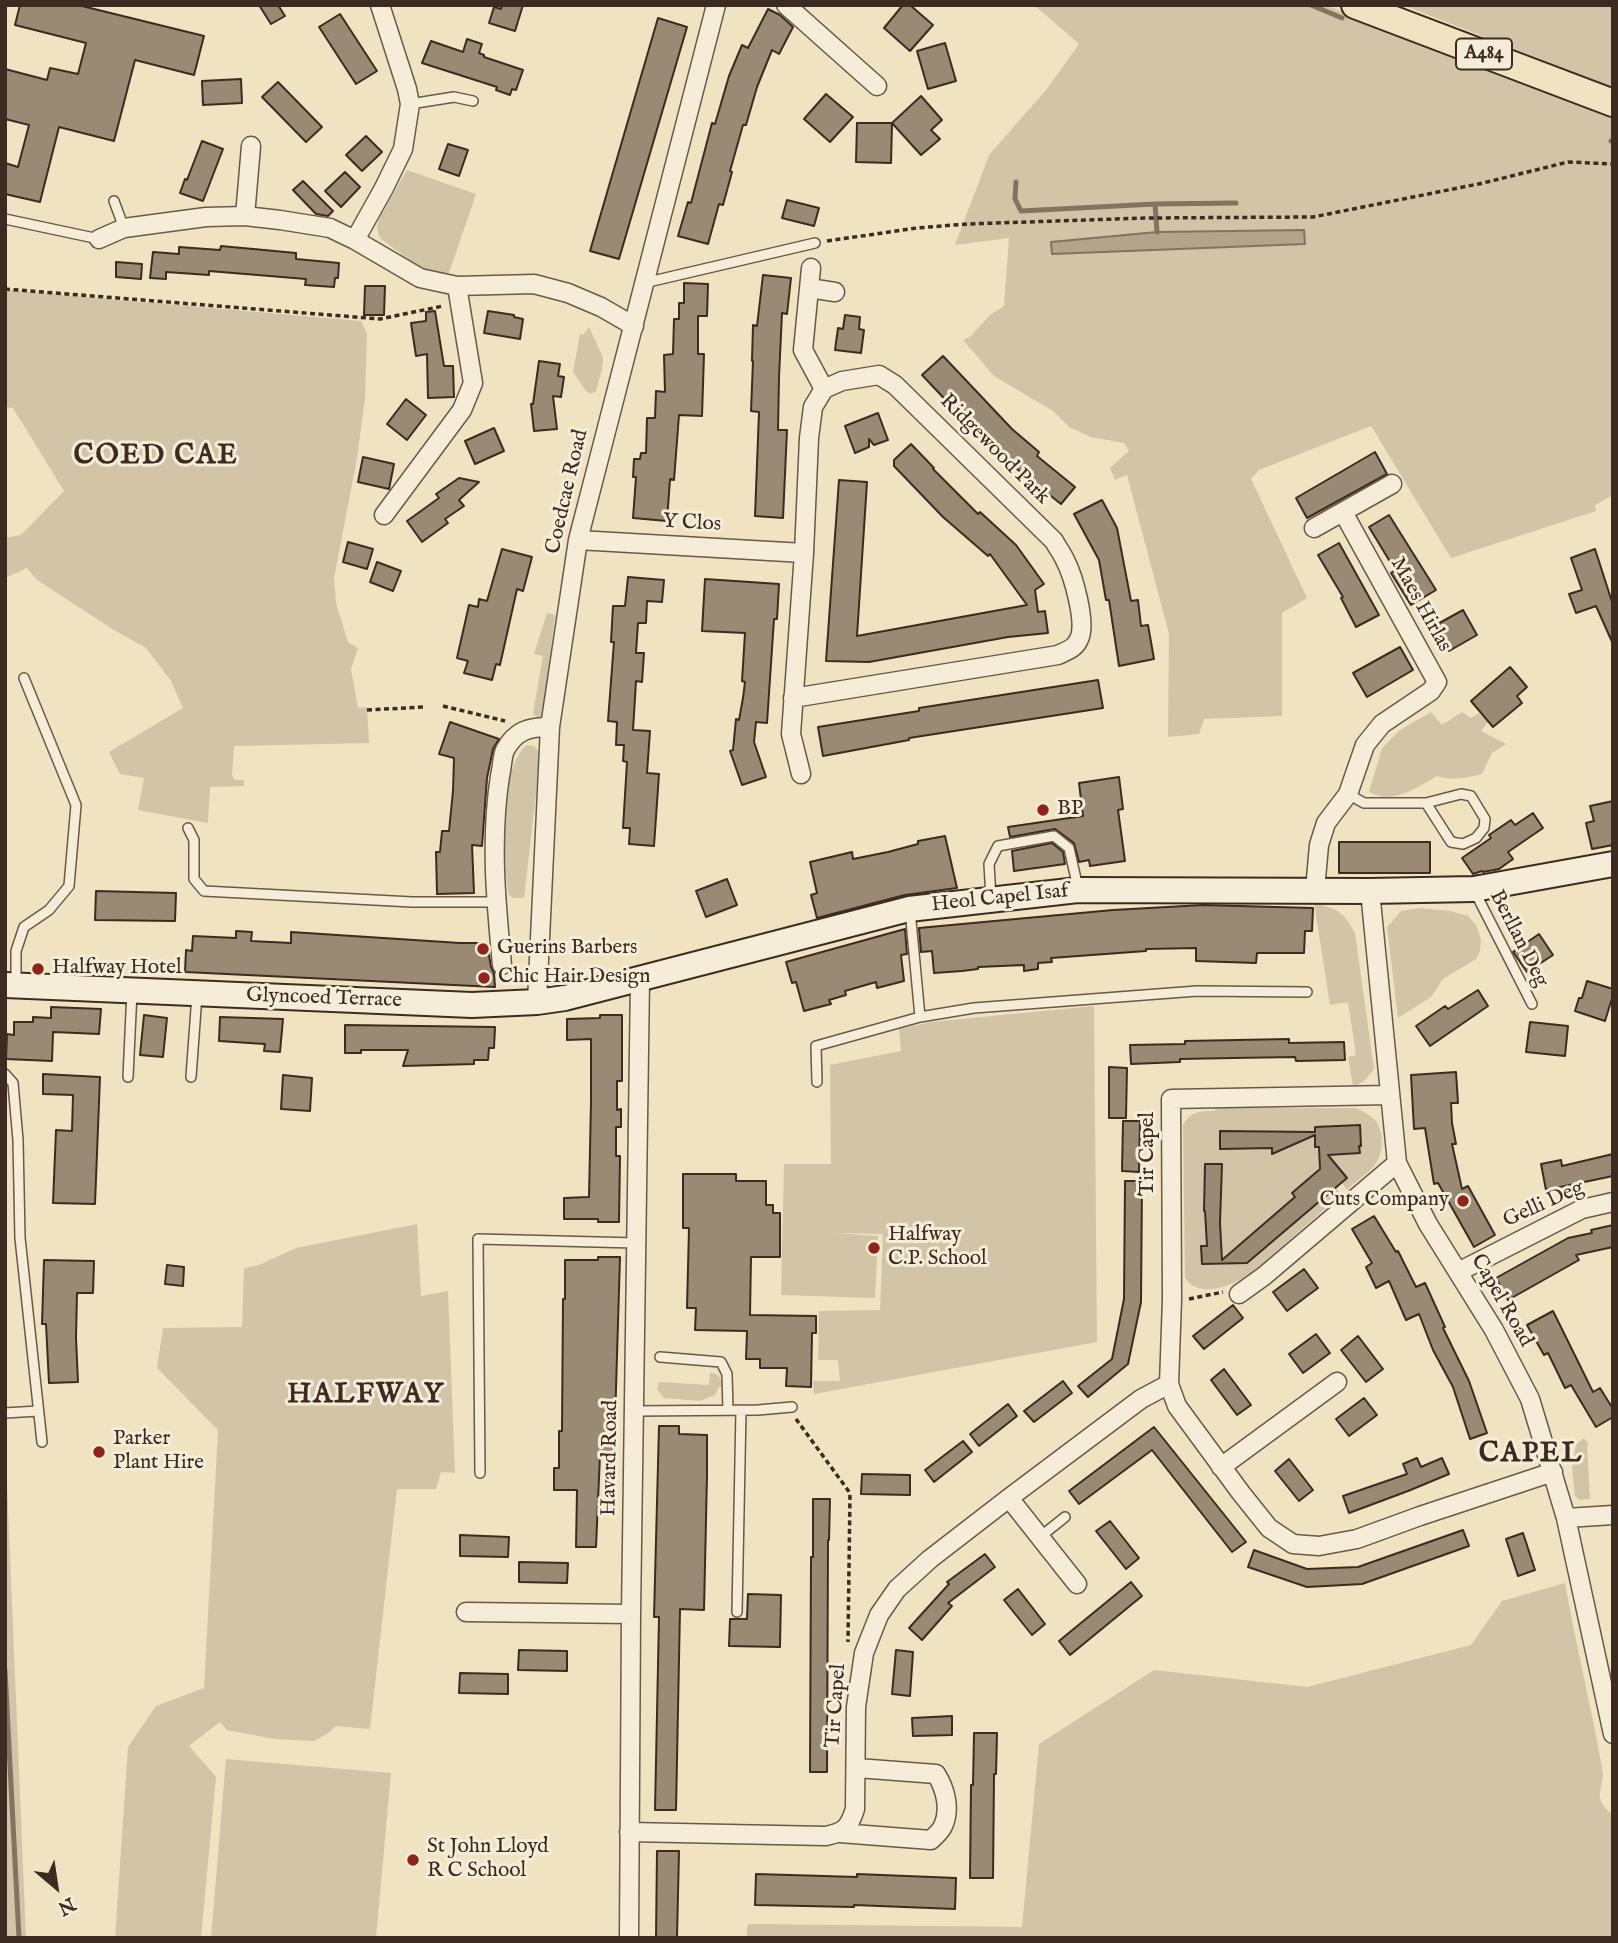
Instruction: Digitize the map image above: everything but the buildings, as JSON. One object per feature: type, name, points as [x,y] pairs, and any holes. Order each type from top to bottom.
[{"type":"main road","name":"A484","points":[[1354,5],[1613,103]]},
{"type":"street","points":[[355,240],[403,149],[410,104],[380,5]]},
{"type":"street","name":"Coedcae Road","points":[[537,1002],[550,727],[578,540],[716,5]]},
{"type":"street","points":[[786,5],[877,86]]},
{"type":"street","points":[[244,216],[251,146]]},
{"type":"street","points":[[99,239],[124,228],[206,217],[244,216],[330,228],[420,278],[458,294],[534,284],[568,293],[601,307],[634,326]]},
{"type":"street","points":[[801,774],[790,734],[804,554],[808,438],[813,407],[824,389],[803,350],[811,268]]},
{"type":"street","points":[[809,288],[835,292]]},
{"type":"street","points":[[384,515],[462,410],[473,383],[458,294]]},
{"type":"street","name":"Ridgewood Park","points":[[793,698],[1058,655],[1072,649],[1080,639],[1082,624],[1072,578],[1054,541],[895,385],[879,375],[842,381],[824,389]]},
{"type":"street","points":[[1314,528],[1392,484]]},
{"type":"street","name":"Maes Hirlas","points":[[1315,890],[1319,845],[1326,823],[1348,794],[1365,745],[1382,724],[1431,691],[1437,682],[1343,512]]},
{"type":"street","name":"Y Clos","points":[[578,540],[804,554]]},
{"type":"street","points":[[502,965],[504,903],[494,871],[496,803],[504,752],[517,735],[531,727],[550,727]]},
{"type":"street","name":"Heol Capel Isaf","points":[[639,979],[909,909],[991,899],[1078,890],[1474,889],[1613,864]]},
{"type":"street","name":"Capel Road","points":[[1370,891],[1397,1163],[1428,1224],[1494,1330],[1530,1399],[1566,1518],[1613,1734]]},
{"type":"street","name":"Glyncoed Terrace","points":[[11,985],[472,1005],[565,998],[639,979]]},
{"type":"street","name":"Havard Road","points":[[629,1938],[639,979]]},
{"type":"street","name":"Tir Capel","points":[[1389,1095],[1171,1099],[1172,1299],[1169,1384],[1177,1406],[1269,1528],[1293,1544],[1319,1546],[1357,1539],[1553,1472]]},
{"type":"street","points":[[1232,1293],[1264,1276],[1397,1163]]},
{"type":"street","name":"Gelli Deg","points":[[1458,1272],[1582,1209],[1613,1202]]},
{"type":"street","points":[[1221,1467],[1337,1382]]},
{"type":"street","name":"Tir Capel","points":[[841,1833],[851,1823],[855,1809],[855,1732],[858,1687],[864,1653],[879,1615],[897,1589],[930,1559],[1009,1498],[1141,1399],[1169,1384]]},
{"type":"street","points":[[1009,1498],[1077,1584]]},
{"type":"street","points":[[1566,1518],[1613,1514]]},
{"type":"street","points":[[466,1612],[631,1614]]},
{"type":"street","points":[[629,1832],[826,1836],[841,1833],[932,1840],[943,1826],[947,1807],[944,1786],[936,1774],[857,1768]]},
{"type":"lane","points":[[410,104],[454,97],[473,101]]},
{"type":"lane","points":[[114,201],[124,228]]},
{"type":"lane","points":[[5,219],[99,239]]},
{"type":"lane","points":[[644,283],[815,243]]},
{"type":"lane","points":[[11,985],[16,951],[24,927],[48,910],[69,886],[76,805],[24,678]]},
{"type":"lane","points":[[1348,794],[1364,803],[1426,803],[1461,794],[1471,796],[1485,819],[1485,828],[1476,838],[1463,844],[1451,842],[1426,803]]},
{"type":"lane","points":[[188,828],[194,839],[194,879],[204,891],[412,902],[504,903]]},
{"type":"lane","points":[[991,899],[989,864],[998,846],[1054,836],[1069,848],[1078,890]]},
{"type":"lane","name":"Berllan Deg","points":[[1474,889],[1532,1004]]},
{"type":"lane","points":[[909,909],[920,1017]]},
{"type":"lane","points":[[128,1077],[132,991]]},
{"type":"lane","points":[[817,1082],[816,1046],[920,1017],[974,1008],[1197,991],[1307,992]]},
{"type":"lane","points":[[191,1077],[197,994]]},
{"type":"lane","points":[[5,1074],[13,1083],[18,1140],[20,1238],[42,1442]]},
{"type":"lane","points":[[480,1473],[478,1240],[636,1243]]},
{"type":"lane","points":[[660,1357],[720,1362],[727,1374],[727,1410]]},
{"type":"lane","points":[[737,1612],[741,1410]]},
{"type":"lane","points":[[5,1413],[38,1411]]},
{"type":"lane","points":[[634,1411],[793,1411]]},
{"type":"lane","points":[[1040,1537],[1065,1517]]},
{"type":"path","points":[[815,243],[942,226],[1146,218],[1313,217],[1470,186],[1568,162],[1613,164]]},
{"type":"path","points":[[5,289],[380,319],[458,294]]},
{"type":"path","points":[[443,706],[531,727]]},
{"type":"path","points":[[367,710],[425,707]]},
{"type":"path","points":[[1172,1299],[1232,1293]]},
{"type":"path","points":[[793,1411],[850,1493],[848,1643]]},
{"type":"shaded area","points":[[1034,5],[1325,5],[1613,117],[1613,495],[1595,505],[1596,511],[1451,558],[1371,426],[1259,470],[1251,479],[1307,598],[1282,613],[1282,716],[1204,719],[1199,734],[1168,737],[1169,634],[1127,475],[1115,480],[1110,468],[1129,451],[1124,443],[1091,437],[1069,427],[1053,411],[994,376],[963,340],[970,337],[990,315],[1004,306],[1009,238],[955,245],[989,155],[1046,90],[1079,44]]},
{"type":"shaded area","points":[[1403,5],[1613,5],[1613,87],[1599,82]]},
{"type":"shaded area","points":[[407,170],[476,194],[449,273],[430,273],[380,238],[377,228],[379,219]]},
{"type":"shaded area","points":[[1304,230],[1305,244],[1052,254],[1051,242],[1157,232]]},
{"type":"shaded area","points":[[5,290],[361,321],[367,334],[365,398],[357,458],[334,578],[336,603],[348,642],[358,648],[351,669],[358,708],[367,707],[369,743],[234,746],[232,776],[235,780],[244,780],[244,786],[210,787],[208,823],[138,810],[144,778],[120,774],[109,752],[183,708],[171,681],[146,648],[37,580],[27,568],[5,578],[5,538],[21,535],[64,491],[13,408],[5,407]]},
{"type":"shaded area","points":[[589,327],[603,357],[596,391],[591,394],[573,372],[580,334],[583,335]]},
{"type":"shaded area","points":[[547,613],[555,615],[543,715],[537,718],[533,713],[543,656],[534,654]]},
{"type":"shaded area","points":[[1431,712],[1442,725],[1462,712],[1471,718],[1479,713],[1488,722],[1481,731],[1506,744],[1492,753],[1482,774],[1454,779],[1437,776],[1396,796],[1378,796],[1369,792],[1382,748],[1400,730]]},
{"type":"shaded area","points":[[527,745],[534,746],[540,760],[524,898],[513,898],[509,895],[504,839],[507,794],[511,773]]},
{"type":"shaded area","points":[[1314,903],[1339,912],[1355,933],[1374,1069],[1362,1082],[1353,1086],[1348,1057],[1356,1055],[1348,1002],[1330,1005]]},
{"type":"shaded area","points":[[1419,908],[1468,916],[1476,925],[1481,939],[1480,951],[1476,959],[1443,979],[1431,997],[1398,1018],[1387,927],[1401,911]]},
{"type":"shaded area","name":"Halfway C.P. School","points":[[1094,1006],[1097,1342],[814,1394],[813,1381],[840,1381],[838,1360],[818,1360],[819,1311],[880,1310],[883,1234],[834,1233],[878,1236],[875,1298],[781,1295],[784,1164],[831,1164],[830,1065],[901,1051],[899,1029],[931,1022]]},
{"type":"shaded area","points":[[1215,1108],[1356,1108],[1375,1120],[1382,1144],[1377,1162],[1347,1190],[1342,1183],[1347,1178],[1337,1167],[1336,1188],[1341,1195],[1258,1267],[1233,1283],[1203,1289],[1190,1284],[1185,1278],[1183,1125],[1193,1114],[1215,1111]],"holes":[[[1360,1125],[1359,1153],[1319,1154],[1319,1147],[1315,1147],[1315,1127]]]},
{"type":"shaded area","points":[[417,1224],[421,1296],[448,1291],[455,1473],[441,1472],[436,1489],[397,1489],[370,1729],[336,1726],[314,1741],[274,1739],[227,1730],[220,1722],[189,1746],[216,1777],[201,1938],[115,1938],[128,1747],[156,1706],[204,1688],[218,1430],[157,1368],[163,1328],[242,1327],[244,1268],[259,1265],[296,1248]]},
{"type":"shaded area","points":[[710,1372],[718,1375],[722,1387],[719,1387],[715,1395],[700,1401],[664,1398],[657,1389],[659,1382],[709,1385]]},
{"type":"shaded area","points":[[5,1436],[26,1938],[5,1938]]},
{"type":"shaded area","points":[[1584,1438],[1589,1444],[1590,1499],[1580,1500],[1575,1496],[1572,1468],[1576,1444]]},
{"type":"shaded area","points":[[1565,1583],[1602,1768],[1600,1797],[1613,1815],[1613,1938],[747,1938],[747,1925],[753,1924],[1022,1927],[1039,1744],[1154,1670],[1307,1687],[1471,1645],[1502,1601]]},
{"type":"shaded area","points":[[226,1759],[391,1773],[376,1938],[211,1938]]},
{"type":"waterway","points":[[1311,5],[1342,18]]},
{"type":"waterway","points":[[1016,182],[1015,199],[1021,211],[1236,203]]},
{"type":"waterway","points":[[1155,204],[1157,232]]},
{"type":"waterway","points":[[5,1670],[19,1938]]},
{"type":"place","name":"BP","points":[[1043,810]]},
{"type":"place","name":"Guerins Barbers","points":[[483,949]]},
{"type":"place","name":"Halfway Hotel","points":[[38,969]]},
{"type":"place","name":"Chic Hair Design","points":[[484,978]]},
{"type":"place","name":"Cuts Company","points":[[1463,1201]]},
{"type":"place","name":"Halfway C.P. School","points":[[874,1248]]},
{"type":"place","name":"Parker Plant Hire","points":[[99,1452]]},
{"type":"place","name":"St John Lloyd R C School","points":[[413,1860]]},
{"type":"district","name":"COED CAE","points":[[156,457]]},
{"type":"district","name":"HALFWAY","points":[[366,1396]]},
{"type":"district","name":"CAPEL","points":[[1531,1455]]}]
